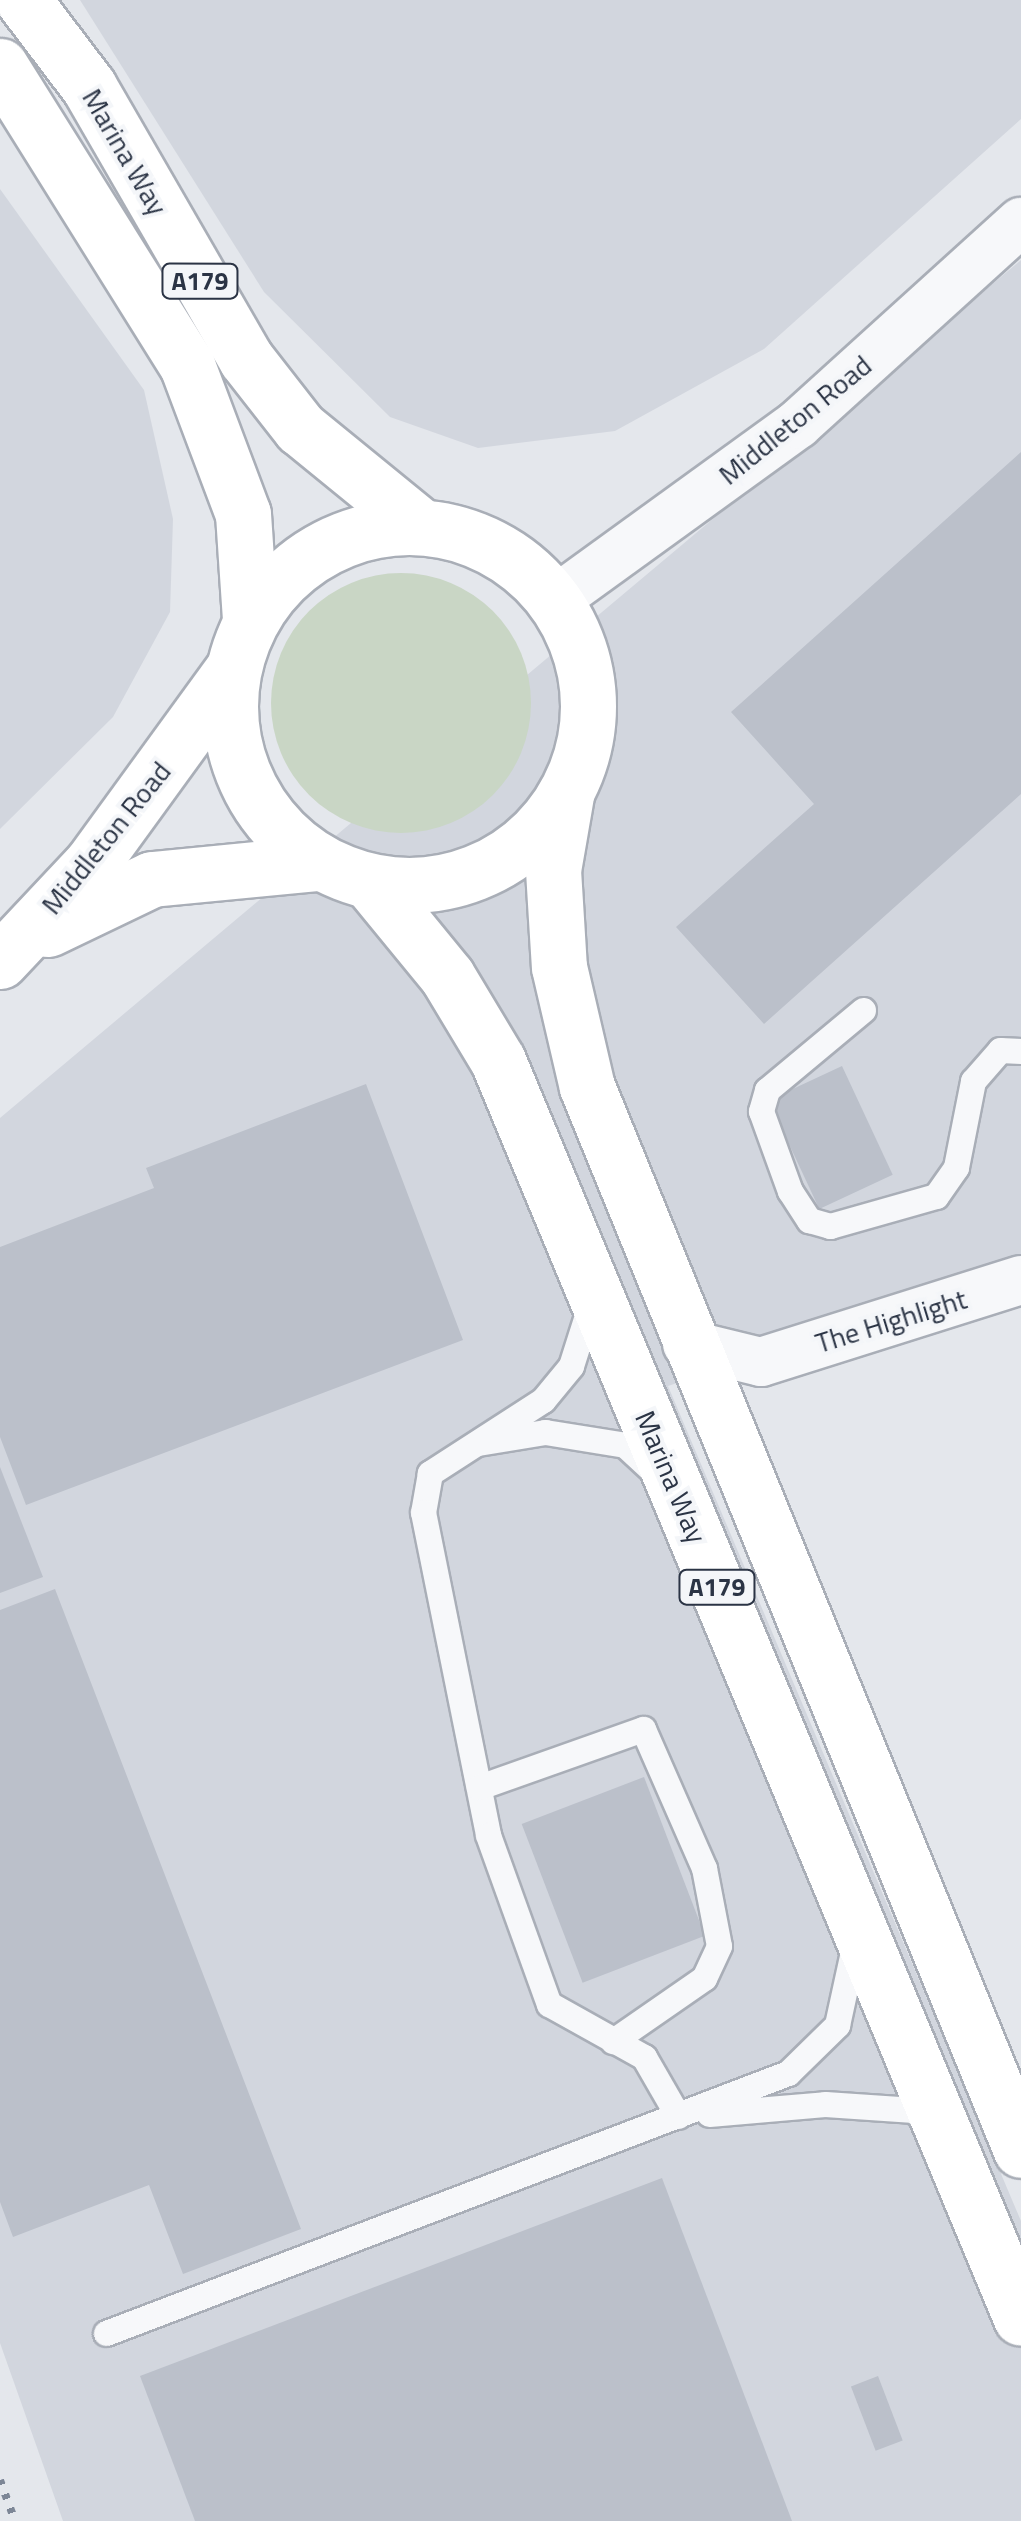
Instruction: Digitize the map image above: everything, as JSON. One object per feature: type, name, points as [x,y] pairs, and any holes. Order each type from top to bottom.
[{"type":"main road","name":"Marina Way","points":[[23,0],[89,87],[246,359],[300,428],[420,526]]},
{"type":"main road","name":"Marina Way","points":[[0,66],[187,365],[244,514],[250,619]]},
{"type":"main road","name":"A179","points":[[566,795],[530,840],[482,871],[426,886],[370,882],[318,862],[275,828],[244,781],[229,728],[231,672],[250,619],[321,548],[369,530],[420,526],[487,546],[555,600],[579,646],[589,696],[584,747],[566,795],[554,870],[559,966],[586,1087],[719,1423],[1021,2150]]},
{"type":"main road","name":"Middleton Road","points":[[5,956],[92,864],[231,672]]},
{"type":"main road","name":"Middleton Road","points":[[5,956],[152,879],[318,862]]},
{"type":"main road","name":"Marina Way","points":[[370,882],[447,976],[498,1062],[1021,2318]]},
{"type":"street","name":"Middleton Road","points":[[555,600],[798,424],[1021,222]]},
{"type":"street","name":"The Highlight","points":[[761,1362],[1021,1280]]},
{"type":"street","points":[[687,1344],[761,1362],[719,1423]]},
{"type":"lane","points":[[863,1010],[768,1090],[761,1111],[790,1191],[809,1220],[830,1226],[936,1196],[956,1167],[974,1081],[1000,1050],[1021,1051]]},
{"type":"lane","points":[[593,1290],[580,1355],[543,1400],[463,1446],[430,1473],[423,1512],[479,1787],[548,2004],[644,2057],[678,2116]]},
{"type":"lane","points":[[463,1446],[545,1432],[625,1445],[678,1495]]},
{"type":"lane","points":[[479,1787],[643,1729],[704,1868],[719,1946],[704,1978],[613,2041]]},
{"type":"lane","points":[[106,2332],[788,2073],[837,2026],[854,1968],[854,1915]]},
{"type":"lane","points":[[678,2116],[825,2104],[914,2110],[949,2144]]},
{"type":"shaded area","points":[[80,0],[1021,0],[1021,119],[764,349],[615,431],[478,448],[390,417],[264,292]]},
{"type":"shaded area","points":[[0,189],[144,390],[173,519],[170,612],[113,717],[0,829]]},
{"type":"shaded area","points":[[1021,260],[1021,1269],[668,1386],[1021,2221],[1021,2521],[63,2521],[0,2343],[0,1118]]},
{"type":"green space","points":[[401,573],[451,583],[493,611],[521,653],[531,703],[521,753],[493,795],[451,823],[401,833],[351,823],[309,795],[281,753],[271,703],[281,653],[309,611],[351,583]]},
{"type":"building","points":[[1021,452],[1021,794],[764,1024],[676,927],[814,804],[731,712]]},
{"type":"building","points":[[842,1066],[893,1175],[819,1209],[769,1100]]},
{"type":"building","points":[[366,1084],[463,1340],[26,1505],[0,1437],[0,1247],[154,1188],[146,1168]]},
{"type":"building","points":[[0,1467],[43,1577],[0,1593]]},
{"type":"building","points":[[55,1589],[301,2229],[183,2274],[149,2185],[13,2237],[0,2202],[0,1610]]},
{"type":"building","points":[[644,1777],[705,1936],[583,1983],[522,1824]]},
{"type":"building","points":[[662,2178],[792,2521],[195,2521],[140,2376]]},
{"type":"building","points":[[878,2376],[903,2440],[876,2451],[851,2386]]},
{"type":"railway","points":[[0,2480],[15,2521]]}]
